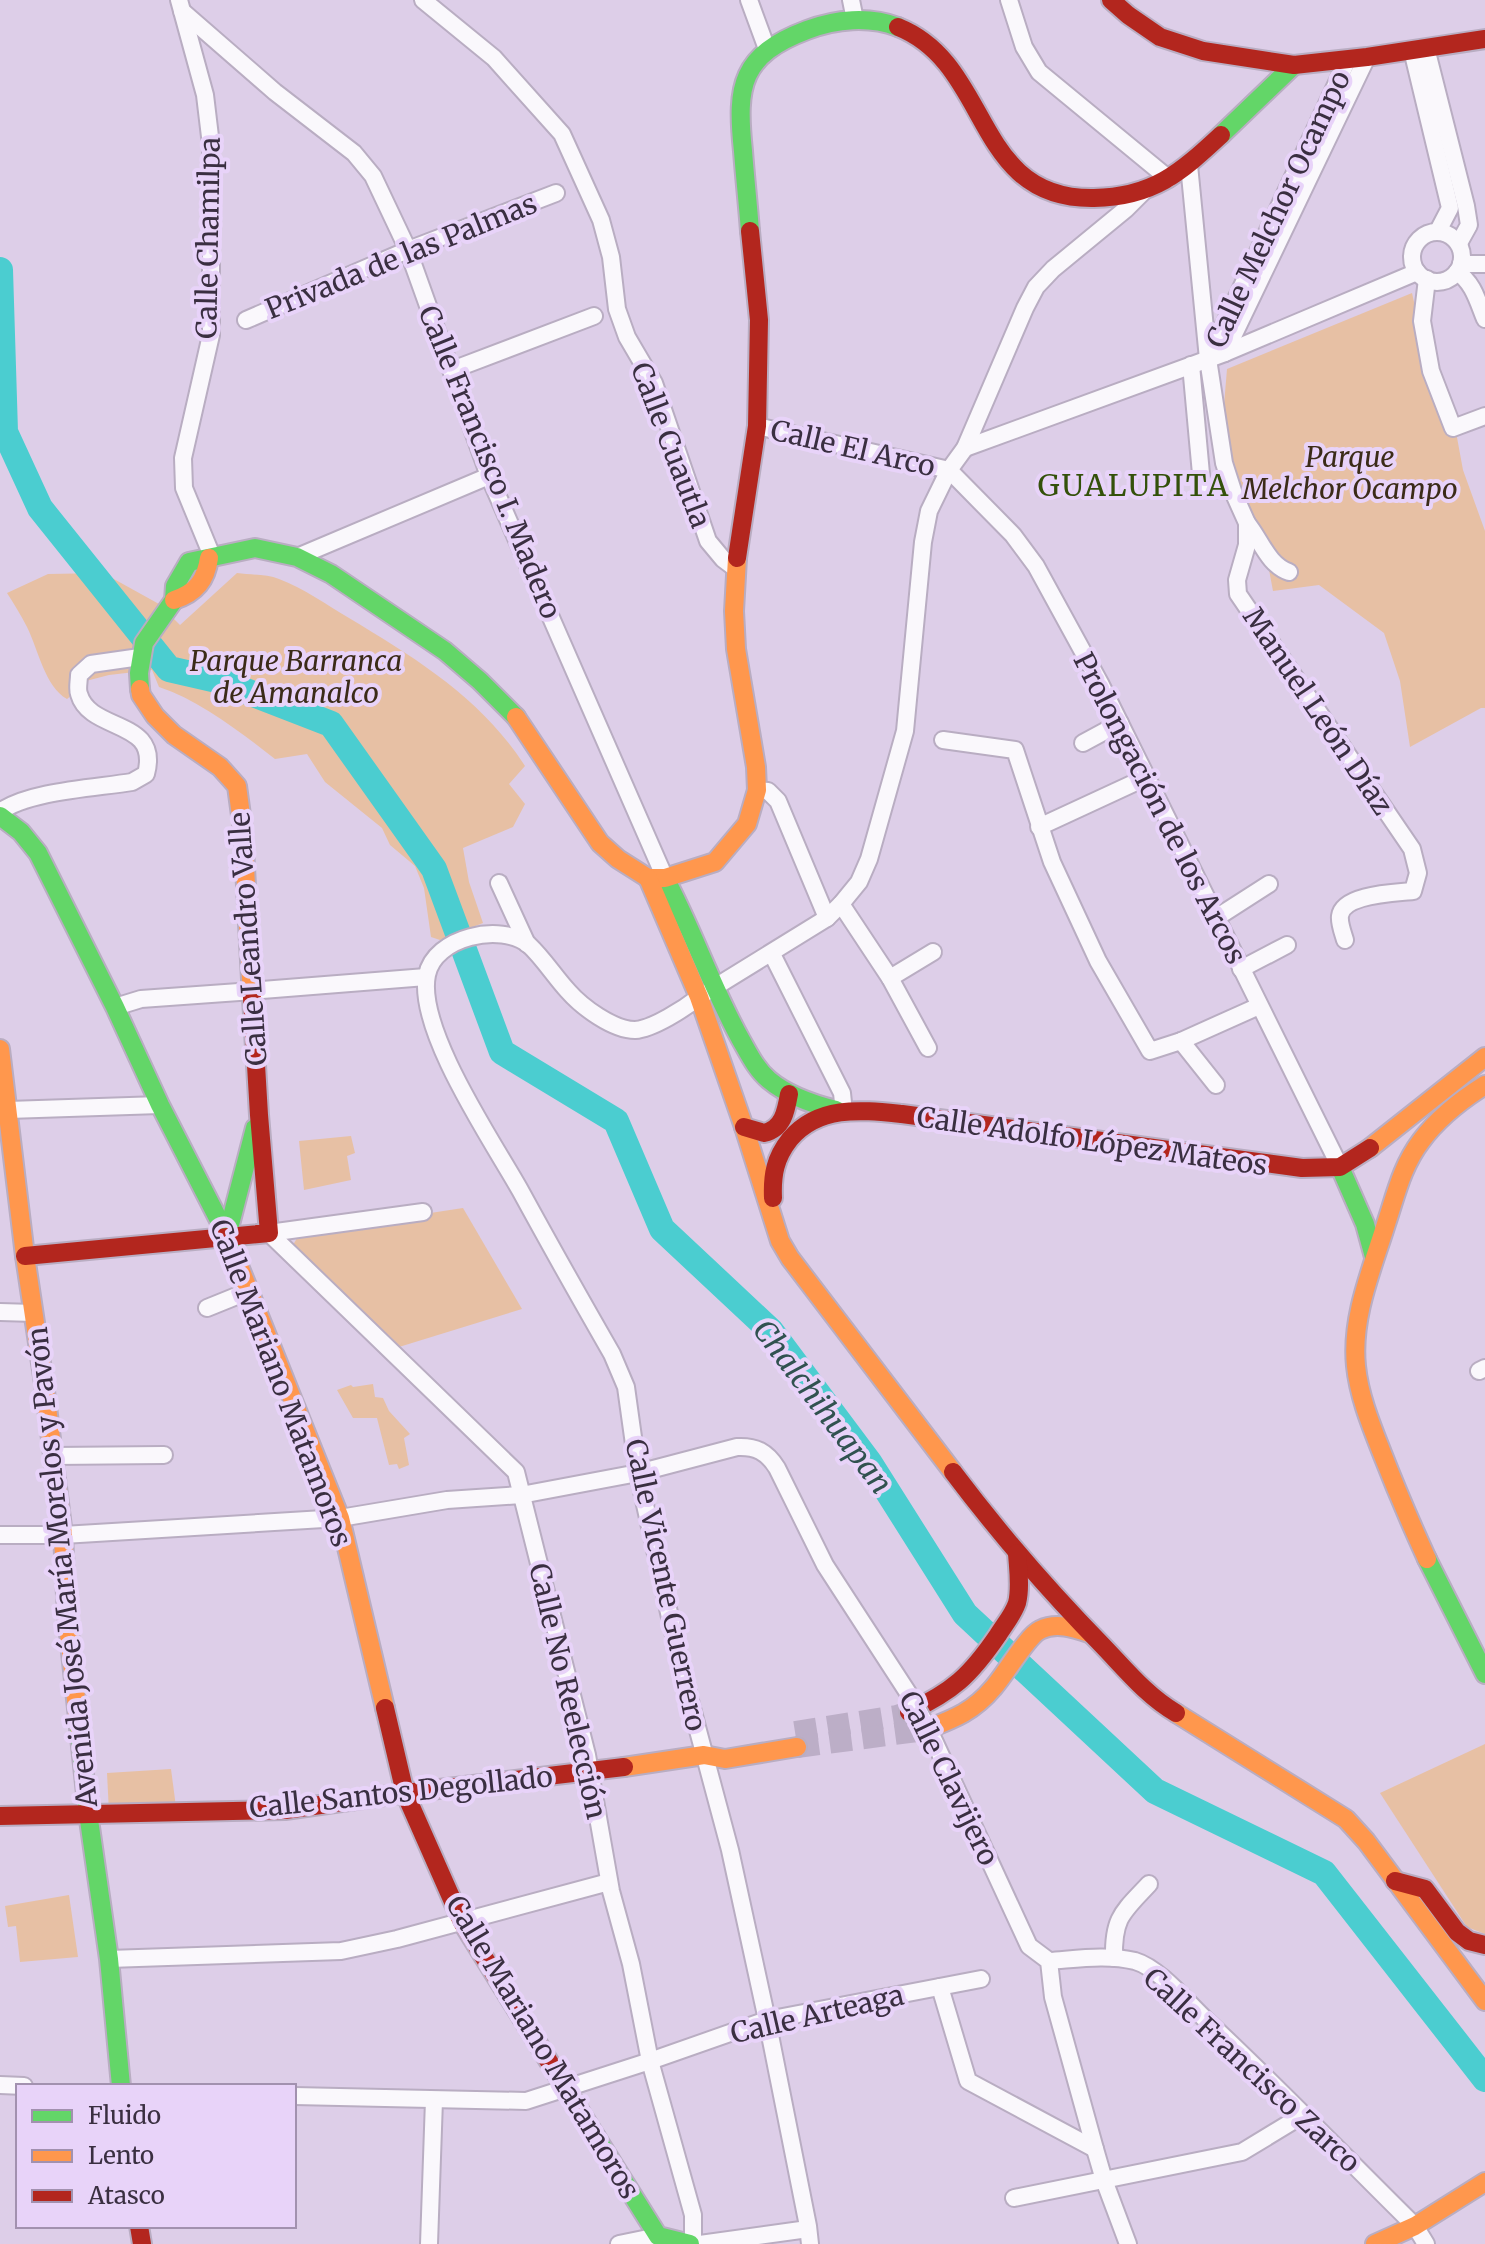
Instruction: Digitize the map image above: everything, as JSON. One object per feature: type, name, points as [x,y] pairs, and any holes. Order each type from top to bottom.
[{"type":"street","name":"Calle Cuautla","points":[[423,0],[494,58],[562,134],[601,220],[611,257],[617,309],[627,337],[654,383],[708,541],[735,568]]},
{"type":"street","points":[[749,0],[767,49]]},
{"type":"street","points":[[851,0],[855,20]]},
{"type":"street","points":[[1009,0],[1024,47],[1039,72],[1169,179]]},
{"type":"street","points":[[1111,0],[1160,37],[1203,51],[1294,65],[1485,39]]},
{"type":"street","name":"Calle Francisco I. Madero","points":[[180,5],[275,92],[354,153],[373,176],[408,250],[489,476],[656,878],[677,900],[707,993]]},
{"type":"street","name":"Calle Chamilpa","points":[[180,5],[205,95],[211,145],[211,335],[183,458],[184,488],[211,557]]},
{"type":"street","points":[[0,814],[12,803],[32,797],[132,782],[146,774],[149,762],[147,749],[138,737],[84,705],[78,693],[79,675],[91,664],[142,650],[173,602],[175,586],[189,562],[255,548],[297,557],[331,574],[445,651],[520,721],[600,843],[618,859],[656,878],[691,871],[715,862],[747,824],[757,790],[736,649],[734,611],[735,568],[757,426],[759,320],[739,113],[741,91],[750,69],[767,49],[809,27],[855,20],[879,20],[898,26],[939,51],[952,67],[1003,156],[1021,177],[1053,192],[1080,198],[1110,197],[1145,190],[1169,179],[1189,165],[1294,65]]},
{"type":"street","points":[[1458,42],[1485,46]]},
{"type":"street","points":[[1419,49],[1450,208],[1438,231]]},
{"type":"street","points":[[1419,49],[1469,225],[1459,243]]},
{"type":"street","name":"Calle Melchor Ocampo","points":[[1225,353],[1367,57]]},
{"type":"street","name":"Calle Melchor Ocampo","points":[[1208,359],[1348,59]]},
{"type":"street","name":"Calle Melchor Ocampo","points":[[1189,165],[1208,359]]},
{"type":"street","points":[[499,883],[520,941],[587,1010],[633,1030],[647,1028],[690,1004],[827,918],[841,904],[859,882],[869,859],[905,731],[923,542],[929,511],[949,470],[965,448],[1036,287],[1145,190]]},
{"type":"street","name":"Privada de las Palmas","points":[[246,320],[408,250],[556,193]]},
{"type":"street","points":[[1454,272],[1462,255],[1459,243],[1438,231],[1430,232],[1416,241],[1411,257],[1422,276],[1422,321],[1431,371],[1453,428],[1485,416]]},
{"type":"street","points":[[1422,276],[1438,282],[1454,272],[1485,264]]},
{"type":"street","points":[[1454,272],[1465,277],[1485,319]]},
{"type":"street","name":"Calle Melchor Ocampo","points":[[965,448],[1225,353],[1422,276]]},
{"type":"street","points":[[452,370],[594,316]]},
{"type":"street","points":[[1208,359],[1224,463],[1234,494],[1247,523],[1269,558],[1280,569],[1289,572]]},
{"type":"street","points":[[1191,365],[1202,485]]},
{"type":"street","name":"Calle El Arco","points":[[757,426],[949,470]]},
{"type":"street","name":"Prolongación de los Arcos","points":[[949,470],[1013,535],[1036,566],[1100,683],[1340,1167]]},
{"type":"street","points":[[297,557],[489,476]]},
{"type":"street","name":"Manuel León Díaz","points":[[1247,523],[1247,545],[1237,580],[1238,594],[1412,849],[1418,873],[1413,891],[1355,899],[1343,906],[1339,917],[1345,940]]},
{"type":"street","name":"Calle Leandro Valle","points":[[142,650],[139,673],[141,695],[155,716],[174,735],[220,767],[237,786],[257,990],[259,1115],[269,1233]]},
{"type":"street","points":[[1083,743],[1120,723]]},
{"type":"street","points":[[943,740],[1015,750],[1052,862],[1098,961],[1150,1051],[1181,1041],[1259,1006]]},
{"type":"street","points":[[1039,827],[1147,777]]},
{"type":"street","points":[[757,790],[768,791],[778,801],[827,918]]},
{"type":"street","name":"Calle Mariano Matamoros","points":[[0,814],[27,836],[38,853],[227,1236],[340,1518],[405,1793],[462,1922],[658,2236]]},
{"type":"street","points":[[1216,918],[1269,884]]},
{"type":"street","points":[[841,904],[890,978],[928,1048]]},
{"type":"street","points":[[115,1007],[141,999],[428,971],[450,946],[470,937],[485,934],[520,941]]},
{"type":"street","points":[[1241,969],[1287,945]]},
{"type":"street","points":[[890,978],[933,952]]},
{"type":"street","points":[[772,954],[842,1093],[844,1112]]},
{"type":"street","name":"Calle Vicente Guerrero","points":[[428,971],[427,1000],[432,1023],[462,1092],[612,1354],[626,1387],[638,1473],[681,1667],[730,1850],[809,2237]]},
{"type":"street","points":[[707,993],[780,1241],[985,1515],[1090,1633],[1156,1701],[1346,1819],[1366,1841],[1485,2001]]},
{"type":"street","name":"Calle Adolfo López Mateos","points":[[707,993],[760,1072],[789,1094],[844,1112]]},
{"type":"street","points":[[1181,1041],[1216,1085]]},
{"type":"street","name":"Avenida José María Morelos y Pavón","points":[[0,1049],[63,1535],[67,1615],[88,1813],[109,1959],[121,2084]]},
{"type":"street","points":[[1374,1258],[1365,1224],[1340,1167],[1380,1142],[1485,1057]]},
{"type":"street","points":[[1485,1085],[1456,1103],[1432,1126],[1404,1167],[1374,1258],[1355,1352],[1360,1391],[1406,1517],[1450,1612],[1485,1674]]},
{"type":"street","points":[[744,1127],[765,1133],[776,1129],[784,1120],[789,1094]]},
{"type":"street","points":[[8,1110],[160,1105]]},
{"type":"street","name":"Calle Adolfo López Mateos","points":[[773,1219],[774,1169],[791,1137],[818,1117],[844,1112],[1004,1128],[1302,1168],[1340,1167]]},
{"type":"street","points":[[227,1236],[259,1115]]},
{"type":"street","points":[[25,1256],[269,1233],[423,1212]]},
{"type":"street","name":"Calle No Reelección","points":[[269,1233],[516,1472],[590,1772],[609,1882],[631,1964],[650,2061],[693,2215],[691,2244]]},
{"type":"street","points":[[207,1308],[249,1291]]},
{"type":"street","points":[[0,1312],[34,1313]]},
{"type":"street","name":"Calle Clavijero","points":[[0,1535],[63,1535],[340,1518],[447,1500],[521,1495],[638,1473],[737,1447],[749,1447],[769,1456],[787,1486],[825,1565],[928,1732],[1029,1946],[1049,1961]]},
{"type":"street","points":[[53,1456],[164,1455]]},
{"type":"street","points":[[911,1706],[951,1690],[974,1669],[1017,1605],[1017,1553]]},
{"type":"street","points":[[928,1732],[962,1716],[992,1690],[1037,1631],[1048,1626],[1068,1625],[1090,1633]]},
{"type":"street","name":"Calle Santos Degollado","points":[[0,1816],[285,1810],[590,1772],[704,1755],[721,1745],[796,1740]]},
{"type":"street","points":[[1395,1881],[1425,1889],[1457,1932],[1477,1943],[1469,1979]]},
{"type":"street","points":[[109,1959],[341,1951],[609,1882]]},
{"type":"street","points":[[1114,1958],[1119,1916],[1149,1884]]},
{"type":"street","name":"Calle Francisco Zarco","points":[[1049,1961],[1114,1958],[1137,1962],[1159,1975],[1415,2226],[1426,2244]]},
{"type":"street","points":[[1049,1961],[1053,1997],[1095,2149],[1128,2244]]},
{"type":"street","name":"Calle Arteaga","points":[[296,2096],[526,2101],[767,2020],[981,1979]]},
{"type":"street","points":[[940,1987],[968,2081],[1095,2149]]},
{"type":"street","points":[[429,2244],[434,2100]]},
{"type":"street","points":[[1014,2198],[1242,2152],[1303,2115]]},
{"type":"street","points":[[1375,2244],[1415,2226],[1485,2182]]},
{"type":"street","points":[[619,2244],[658,2236],[691,2244]]},
{"type":"street","points":[[700,2244],[809,2237]]},
{"type":"green space","name":"Parque Melchor Ocampo","points":[[1412,293],[1421,333],[1456,432],[1463,470],[1485,531],[1485,708],[1410,747],[1400,681],[1384,633],[1319,585],[1273,591],[1264,543],[1242,501],[1229,454],[1224,405],[1227,369]]},
{"type":"green space","name":"Parque Barranca de Amanalco","points":[[103,573],[159,604],[180,625],[237,573],[279,579],[315,597],[399,649],[468,700],[508,742],[525,766],[509,784],[525,804],[513,827],[463,848],[469,882],[483,923],[440,940],[431,937],[424,888],[415,866],[390,845],[382,828],[325,782],[307,754],[275,759],[205,709],[159,687],[152,670],[82,682],[67,699],[59,693],[7,593],[48,574]]},
{"type":"green space","points":[[351,1136],[355,1153],[347,1156],[351,1180],[304,1190],[299,1141]]},
{"type":"green space","points":[[463,1208],[522,1309],[399,1347],[293,1245],[300,1233]]},
{"type":"green space","points":[[373,1384],[375,1397],[383,1398],[389,1411],[410,1434],[404,1438],[409,1465],[399,1469],[397,1464],[389,1465],[377,1418],[353,1418],[337,1390],[351,1385]]},
{"type":"green space","points":[[1485,1744],[1485,1934],[1467,1927],[1380,1793]]},
{"type":"green space","points":[[171,1769],[176,1807],[109,1812],[107,1773]]},
{"type":"green space","points":[[69,1895],[78,1957],[20,1962],[16,1926],[8,1927],[5,1906]]},
{"type":"waterway","name":"Chalchihuapan","points":[[0,270],[5,432],[40,508],[169,669],[217,680],[331,724],[434,869],[502,1052],[616,1121],[662,1229],[771,1331],[869,1462],[965,1614],[1155,1791],[1324,1873],[1485,2079]]},
{"type":"tunnel","points":[[795,1732],[909,1712]]},
{"type":"tunnel","points":[[797,1747],[925,1730]]},
{"type":"traffic: fast","points":[[750,231],[741,108],[743,90],[756,62],[785,40],[829,23],[864,20],[898,27]]},
{"type":"traffic: fast","points":[[1221,135],[1294,65]]},
{"type":"traffic: fast","points":[[140,689],[144,643],[174,600],[175,586],[189,562],[255,548],[297,557],[331,574],[445,651],[516,717]]},
{"type":"traffic: fast","points":[[0,816],[21,832],[38,853],[237,1261]]},
{"type":"traffic: fast","points":[[665,878],[731,1020],[757,1066],[784,1091],[836,1110]]},
{"type":"traffic: fast","points":[[227,1236],[255,1128]]},
{"type":"traffic: fast","points":[[1340,1167],[1365,1224],[1374,1257]]},
{"type":"traffic: fast","points":[[1427,1559],[1485,1674]]},
{"type":"traffic: fast","points":[[79,1727],[109,1959],[121,2084]]},
{"type":"traffic: fast","points":[[596,2137],[658,2236],[690,2244]]},
{"type":"traffic: slow","points":[[174,600],[199,585],[209,558]]},
{"type":"traffic: slow","points":[[516,717],[600,843],[618,859],[648,878],[665,878],[715,862],[747,824],[757,790],[736,649],[734,611],[737,558]]},
{"type":"traffic: slow","points":[[140,689],[155,716],[174,735],[220,767],[237,786],[243,830],[252,998]]},
{"type":"traffic: slow","points":[[648,878],[699,997],[780,1241],[953,1472]]},
{"type":"traffic: slow","points":[[0,1049],[63,1535],[67,1615],[79,1727]]},
{"type":"traffic: slow","points":[[1370,1148],[1485,1057]]},
{"type":"traffic: slow","points":[[1427,1559],[1387,1466],[1363,1399],[1356,1366],[1357,1329],[1369,1276],[1409,1160],[1442,1117],[1485,1085]]},
{"type":"traffic: slow","points":[[237,1261],[340,1518],[385,1708]]},
{"type":"traffic: slow","points":[[925,1730],[954,1718],[978,1703],[1040,1630],[1059,1626],[1089,1633]]},
{"type":"traffic: slow","points":[[1176,1713],[1346,1819],[1366,1841],[1485,2001]]},
{"type":"traffic: slow","points":[[624,1767],[704,1755],[725,1759],[797,1747]]},
{"type":"traffic: slow","points":[[1375,2244],[1415,2226],[1485,2182]]},
{"type":"traffic: jam","points":[[1111,0],[1160,37],[1203,51],[1294,65],[1485,39]]},
{"type":"traffic: jam","points":[[898,27],[929,45],[952,70],[1003,155],[1025,177],[1054,193],[1115,197],[1149,188],[1192,161],[1221,135]]},
{"type":"traffic: jam","points":[[737,558],[757,426],[759,320],[750,231]]},
{"type":"traffic: jam","points":[[25,1256],[269,1233],[252,998]]},
{"type":"traffic: jam","points":[[744,1127],[764,1133],[776,1128],[785,1113],[789,1094]]},
{"type":"traffic: jam","points":[[773,1198],[776,1167],[790,1139],[814,1120],[842,1112],[902,1114],[1302,1168],[1340,1167],[1370,1148]]},
{"type":"traffic: jam","points":[[953,1472],[1063,1604],[1137,1682],[1176,1713]]},
{"type":"traffic: jam","points":[[909,1712],[960,1681],[1011,1616],[1017,1603],[1019,1584],[1017,1553]]},
{"type":"traffic: jam","points":[[385,1708],[405,1793],[462,1922],[596,2137]]},
{"type":"traffic: jam","points":[[0,1816],[285,1810],[624,1767]]},
{"type":"traffic: jam","points":[[1395,1881],[1425,1889],[1457,1932],[1469,1941],[1485,1945]]},
{"type":"traffic: jam","points":[[139,2228],[142,2244]]},
{"type":"district","name":"GUALUPITA","points":[[1134,486]]}]
